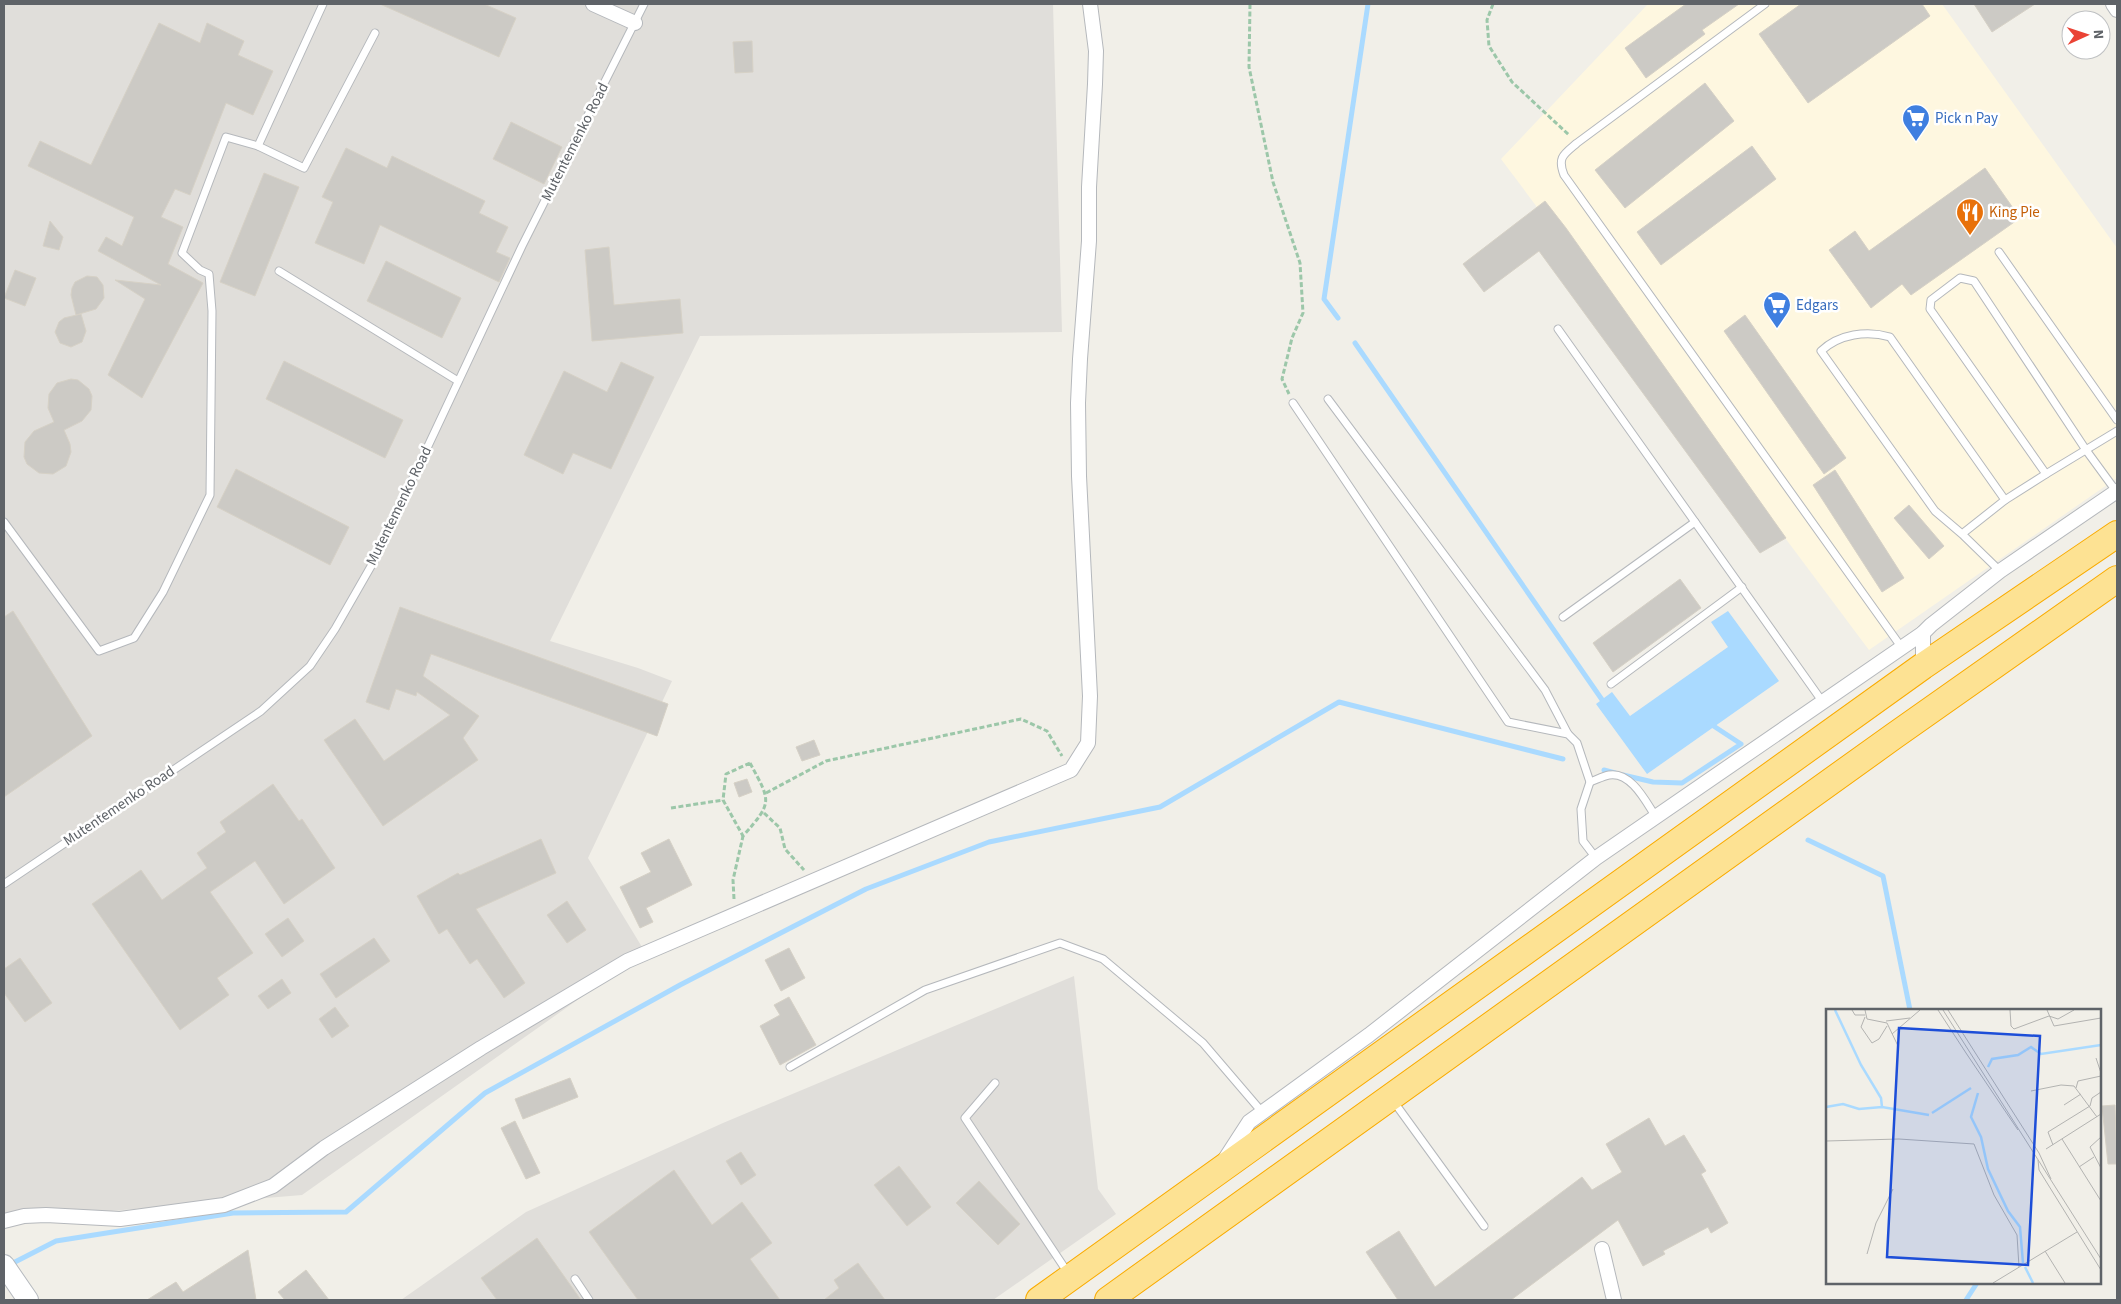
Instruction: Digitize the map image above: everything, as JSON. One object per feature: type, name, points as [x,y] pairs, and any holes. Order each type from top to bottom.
[{"type":"highway","points":[[1039,1300],[1924,666],[2117,534]]},
{"type":"highway","points":[[1108,1300],[1894,736],[2117,579]]},
{"type":"street","points":[[593,4],[635,23]]},
{"type":"street","points":[[4,1221],[24,1216],[46,1215],[120,1219],[224,1204],[273,1186],[324,1148],[481,1048],[627,961],[813,879],[1071,770],[1088,743],[1090,696],[1079,476],[1078,403],[1089,241],[1089,187],[1096,51],[1090,4]]},
{"type":"street","points":[[2113,4],[2117,10]]},
{"type":"street","points":[[1215,1174],[1249,1122],[1369,1035],[1596,858],[1822,701],[1902,648],[2000,571],[2117,491]]},
{"type":"street","points":[[1923,633],[1924,666]]},
{"type":"street","points":[[1602,1250],[1614,1300]]},
{"type":"street","points":[[4,1265],[28,1300]]},
{"type":"lane","points":[[258,146],[323,4]]},
{"type":"lane","name":"Mutentemenko Road","points":[[4,884],[261,711],[310,666],[335,629],[374,560],[522,246],[644,4]]},
{"type":"lane","points":[[1765,4],[1577,142],[1562,156],[1560,165],[1564,175],[1902,648]]},
{"type":"lane","points":[[4,522],[99,651],[134,638],[163,592],[210,495],[212,311],[209,274],[200,270],[182,253],[226,137],[258,146],[304,168],[375,33]]},
{"type":"lane","points":[[1999,252],[2117,420]]},
{"type":"lane","points":[[278,271],[458,381]]},
{"type":"lane","points":[[2046,474],[1930,309],[1931,300],[1960,278],[1974,281],[2086,450],[2117,491]]},
{"type":"lane","points":[[1558,329],[1822,701]]},
{"type":"lane","points":[[2000,571],[1935,511],[1820,351],[1830,342],[1847,337],[1875,333],[1890,337],[2005,500]]},
{"type":"lane","points":[[1328,399],[1545,690],[1568,734],[1576,743],[1590,782],[1581,809],[1582,841],[1596,858]]},
{"type":"lane","points":[[1293,403],[1508,722],[1568,734]]},
{"type":"lane","points":[[1962,534],[2005,500],[2117,431]]},
{"type":"lane","points":[[1563,617],[1695,522]]},
{"type":"lane","points":[[1611,684],[1742,588]]},
{"type":"lane","points":[[1590,782],[1610,774],[1626,778],[1642,796],[1656,817]]},
{"type":"lane","points":[[790,1067],[925,990],[1060,943],[1103,959],[1203,1043],[1262,1112]]},
{"type":"lane","points":[[995,1083],[965,1118],[1071,1278]]},
{"type":"lane","points":[[1390,1098],[1484,1226]]},
{"type":"lane","points":[[575,1279],[590,1300]]},
{"type":"path","points":[[1250,4],[1249,68],[1273,182],[1300,263],[1303,313],[1292,338],[1282,379],[1293,403]]},
{"type":"path","points":[[1494,4],[1487,20],[1489,46],[1512,82],[1577,142]]},
{"type":"path","points":[[766,793],[826,761],[1021,719],[1047,731],[1071,770]]},
{"type":"path","points":[[735,915],[733,880],[743,836],[764,813],[766,793],[750,763],[726,774],[723,800],[743,836]]},
{"type":"path","points":[[671,808],[723,800]]},
{"type":"path","points":[[764,813],[780,828],[785,850],[813,879]]},
{"type":"shaded area","points":[[4,4],[1053,4],[1062,332],[700,336],[550,641],[638,668],[672,681],[588,858],[645,952],[302,1195],[4,1220]]},
{"type":"shaded area","points":[[1648,4],[1942,4],[2117,248],[2117,478],[1869,650],[1501,159]]},
{"type":"shaded area","points":[[1074,976],[1098,1189],[1116,1214],[993,1300],[401,1300],[526,1212],[723,1123]]},
{"type":"water","points":[[1728,611],[1779,681],[1647,774],[1596,704],[1612,692],[1630,716],[1728,647],[1711,622]]},
{"type":"building","points":[[380,4],[484,4],[516,18],[499,57]]},
{"type":"building","points":[[1686,4],[1739,4],[1702,30],[1705,34],[1646,78],[1625,48]]},
{"type":"building","points":[[1801,4],[1922,4],[1930,16],[1808,103],[1759,34]]},
{"type":"building","points":[[1974,4],[2035,4],[1992,32]]},
{"type":"building","points":[[159,23],[200,43],[207,23],[244,41],[238,55],[273,71],[253,115],[226,103],[190,195],[175,189],[161,217],[183,227],[168,264],[203,283],[142,398],[108,375],[145,299],[115,280],[161,285],[98,251],[106,237],[122,246],[134,217],[28,166],[40,141],[91,165]]},
{"type":"building","points":[[752,41],[753,72],[735,73],[733,42]]},
{"type":"building","points":[[1705,83],[1734,121],[1625,208],[1595,170]]},
{"type":"building","points":[[511,122],[562,147],[544,184],[493,159]]},
{"type":"building","points":[[1752,146],[1776,179],[1661,265],[1637,232]]},
{"type":"building","points":[[346,148],[387,168],[392,156],[485,201],[479,213],[508,227],[496,252],[510,258],[499,282],[380,225],[364,264],[315,243],[333,202],[322,197]]},
{"type":"building","points":[[1985,168],[2020,218],[1911,295],[1902,284],[1871,308],[1829,250],[1855,231],[1869,251]]},
{"type":"building","points":[[264,173],[299,187],[255,296],[220,282]]},
{"type":"building","points":[[1545,201],[1786,538],[1760,553],[1539,251],[1484,292],[1463,264]]},
{"type":"building","points":[[50,221],[63,237],[59,250],[43,246]]},
{"type":"building","points":[[609,247],[614,305],[680,299],[683,333],[592,341],[585,250]]},
{"type":"building","points":[[386,261],[461,298],[442,338],[367,301]]},
{"type":"building","points":[[15,270],[36,278],[25,306],[4,298]]},
{"type":"building","points":[[87,276],[97,277],[103,285],[104,298],[96,309],[76,315],[71,295],[72,288],[75,282]]},
{"type":"building","points":[[81,314],[86,331],[82,342],[71,347],[60,343],[55,332],[59,322],[64,318]]},
{"type":"building","points":[[1745,315],[1846,458],[1824,474],[1724,331]]},
{"type":"building","points":[[284,361],[403,420],[385,458],[266,399]]},
{"type":"building","points":[[621,362],[654,377],[611,469],[573,453],[563,474],[524,455],[564,371],[607,392]]},
{"type":"building","points":[[71,379],[78,380],[89,389],[92,396],[91,410],[82,421],[64,430],[71,452],[66,466],[53,474],[39,473],[27,464],[24,457],[25,442],[34,431],[54,422],[48,408],[49,394],[57,383]]},
{"type":"building","points":[[236,469],[349,527],[330,565],[217,507]]},
{"type":"building","points":[[1835,470],[1904,578],[1882,592],[1813,485]]},
{"type":"building","points":[[1909,505],[1944,546],[1929,559],[1894,518]]},
{"type":"building","points":[[1680,579],[1701,608],[1613,672],[1593,643]]},
{"type":"building","points":[[400,607],[668,704],[657,736],[431,654],[423,676],[479,716],[463,738],[478,760],[383,826],[324,740],[355,719],[384,761],[450,715],[417,692],[416,696],[396,689],[389,710],[366,702]]},
{"type":"building","points":[[13,611],[92,736],[4,797],[4,617]]},
{"type":"building","points":[[814,740],[820,755],[802,761],[796,747]]},
{"type":"building","points":[[747,779],[752,792],[739,797],[734,783]]},
{"type":"building","points":[[273,784],[299,821],[302,819],[335,868],[284,904],[255,861],[210,892],[253,953],[217,978],[229,995],[180,1030],[92,904],[141,870],[162,900],[207,868],[197,853],[226,832],[220,822]]},
{"type":"building","points":[[541,839],[556,873],[476,909],[525,983],[504,998],[477,959],[470,964],[447,929],[439,934],[417,896],[458,873],[460,875]]},
{"type":"building","points":[[669,839],[692,885],[646,908],[653,922],[640,928],[620,887],[651,872],[641,853]]},
{"type":"building","points":[[567,901],[586,930],[567,943],[547,915]]},
{"type":"building","points":[[288,918],[304,941],[282,957],[265,934]]},
{"type":"building","points":[[374,938],[390,961],[336,998],[320,974]]},
{"type":"building","points":[[789,948],[805,978],[781,991],[765,960]]},
{"type":"building","points":[[20,958],[52,1003],[25,1022],[4,993],[4,969]]},
{"type":"building","points":[[282,979],[291,993],[268,1009],[258,996]]},
{"type":"building","points":[[789,997],[816,1045],[780,1065],[760,1026],[780,1015],[774,1005]]},
{"type":"building","points":[[335,1007],[349,1026],[332,1038],[319,1019]]},
{"type":"building","points":[[570,1078],[578,1097],[523,1119],[515,1099]]},
{"type":"building","points":[[2115,1105],[2117,1164],[2108,1164],[2102,1106]]},
{"type":"building","points":[[1649,1118],[1665,1146],[1684,1135],[1706,1171],[1701,1174],[1728,1223],[1711,1233],[1708,1227],[1663,1251],[1665,1254],[1643,1266],[1618,1220],[1511,1300],[1398,1300],[1366,1252],[1399,1231],[1435,1287],[1582,1177],[1592,1190],[1622,1172],[1606,1144]]},
{"type":"building","points":[[515,1121],[540,1173],[526,1179],[501,1128]]},
{"type":"building","points":[[741,1152],[756,1175],[741,1185],[726,1161]]},
{"type":"building","points":[[899,1166],[931,1207],[907,1226],[874,1185]]},
{"type":"building","points":[[674,1170],[712,1225],[742,1202],[772,1243],[750,1259],[780,1300],[638,1300],[589,1232]]},
{"type":"building","points":[[979,1181],[1020,1224],[998,1245],[956,1203]]},
{"type":"building","points":[[537,1238],[581,1300],[497,1300],[481,1278]]},
{"type":"building","points":[[248,1250],[256,1300],[147,1300],[176,1282],[183,1292]]},
{"type":"building","points":[[858,1263],[885,1300],[824,1300],[839,1288],[834,1280]]},
{"type":"building","points":[[306,1270],[329,1300],[285,1300],[278,1292]]},
{"type":"waterway","points":[[1338,318],[1324,299],[1368,4]]},
{"type":"waterway","points":[[1355,343],[1605,704]]},
{"type":"waterway","points":[[11,1264],[56,1241],[233,1213],[346,1212],[485,1093],[680,985],[866,889],[989,842],[1160,807],[1339,702],[1563,759]]},
{"type":"waterway","points":[[1623,775],[1653,782],[1682,783],[1741,744],[1709,723]]},
{"type":"waterway","points":[[1604,770],[1615,773]]},
{"type":"waterway","points":[[1808,840],[1883,876],[1910,1009]]},
{"type":"waterway","points":[[1966,1300],[1976,1284]]},
{"type":"place","name":"Pick n Pay","points":[[1916,142]]},
{"type":"place","name":"King Pie","points":[[1970,236]]},
{"type":"place","name":"Edgars","points":[[1777,329]]}]
